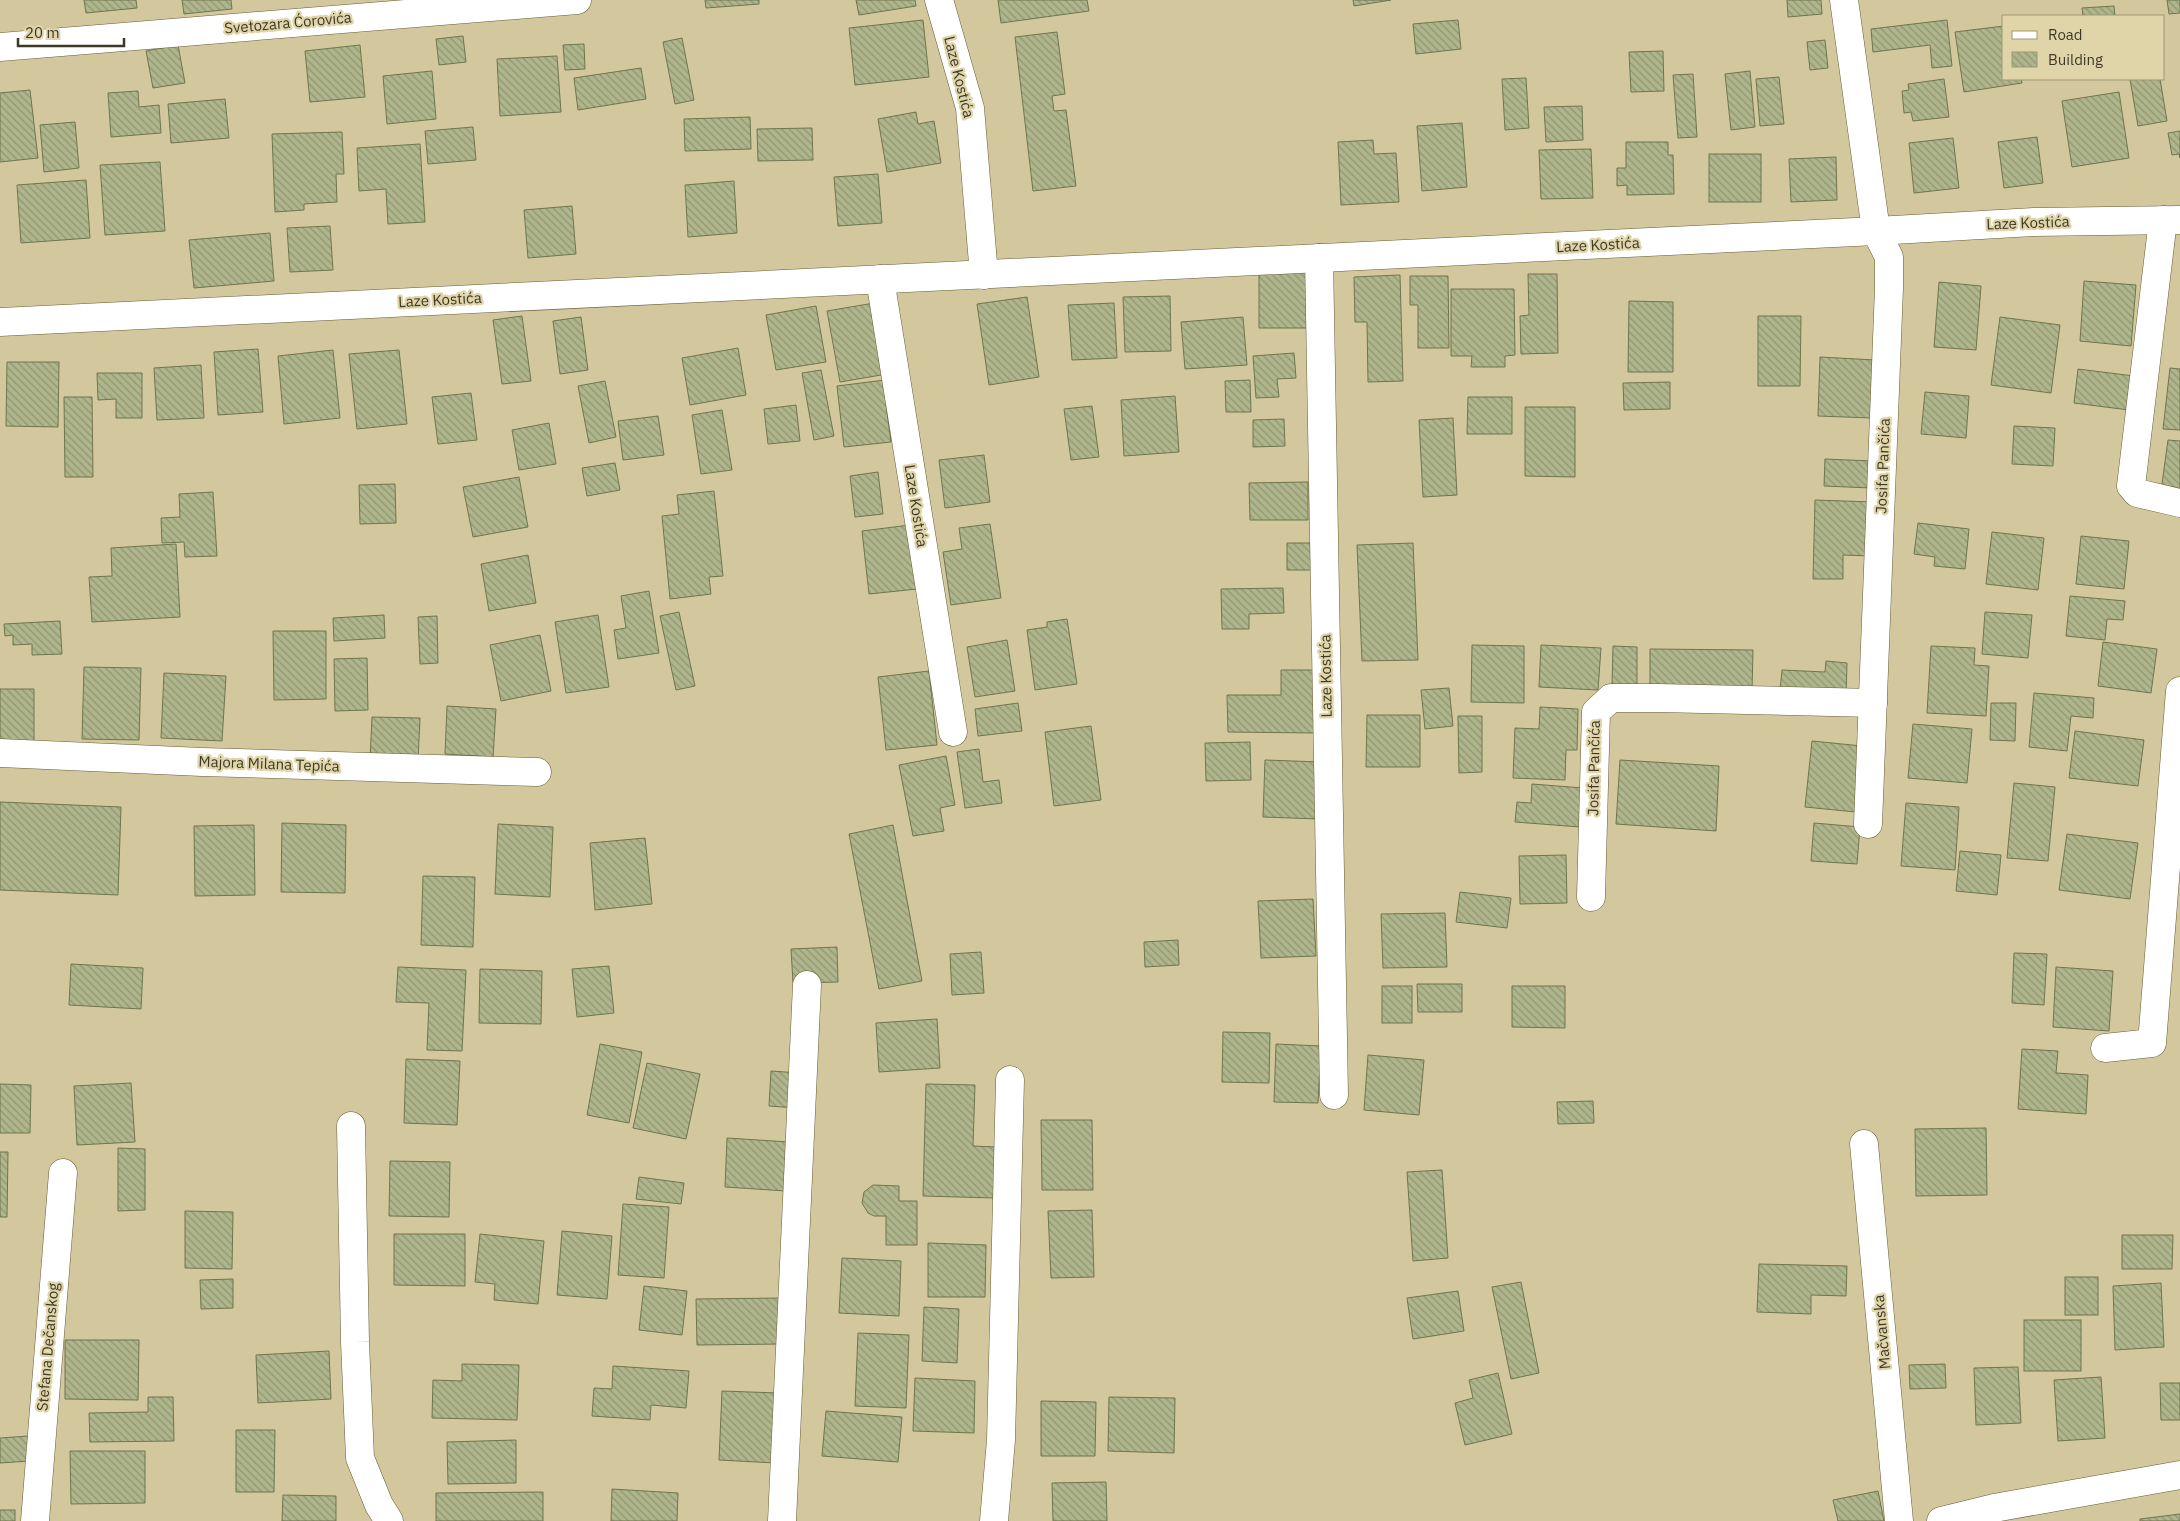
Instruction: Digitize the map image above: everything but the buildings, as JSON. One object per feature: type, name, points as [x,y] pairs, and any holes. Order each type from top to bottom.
[{"type":"street","name":"Svetozara Ćorovića","points":[[0,47],[577,0]]},
{"type":"street","name":"Laze Kostića","points":[[938,0],[970,108],[984,274]]},
{"type":"street","points":[[1844,0],[1876,231]]},
{"type":"street","name":"Laze Kostića","points":[[0,322],[2034,222],[2172,220]]},
{"type":"street","points":[[2172,220],[2130,486],[2137,493],[2180,503]]},
{"type":"street","name":"Josifa Pančića","points":[[1868,824],[1890,288],[1889,257],[1876,231]]},
{"type":"street","name":"Laze Kostića","points":[[1319,258],[1334,1094]]},
{"type":"street","name":"Laze Kostića","points":[[880,279],[953,732]]},
{"type":"street","points":[[2106,1048],[2152,1043],[2180,691]]},
{"type":"street","name":"Josifa Pančića","points":[[1591,897],[1596,712],[1610,698],[1873,703]]},
{"type":"street","name":"Majora Milana Tepića","points":[[0,753],[202,762],[538,772]]},
{"type":"street","points":[[782,1521],[807,985]]},
{"type":"street","points":[[994,1521],[1001,1440],[1010,1080]]},
{"type":"street","points":[[351,1126],[355,1342],[360,1458],[379,1505],[389,1521]]},
{"type":"street","name":"Mačvanska","points":[[1864,1144],[1899,1521]]},
{"type":"street","name":"Stefana Dečanskog","points":[[34,1521],[62,1173]]},
{"type":"street","points":[[1941,1521],[1994,1508],[2180,1475]]}]
